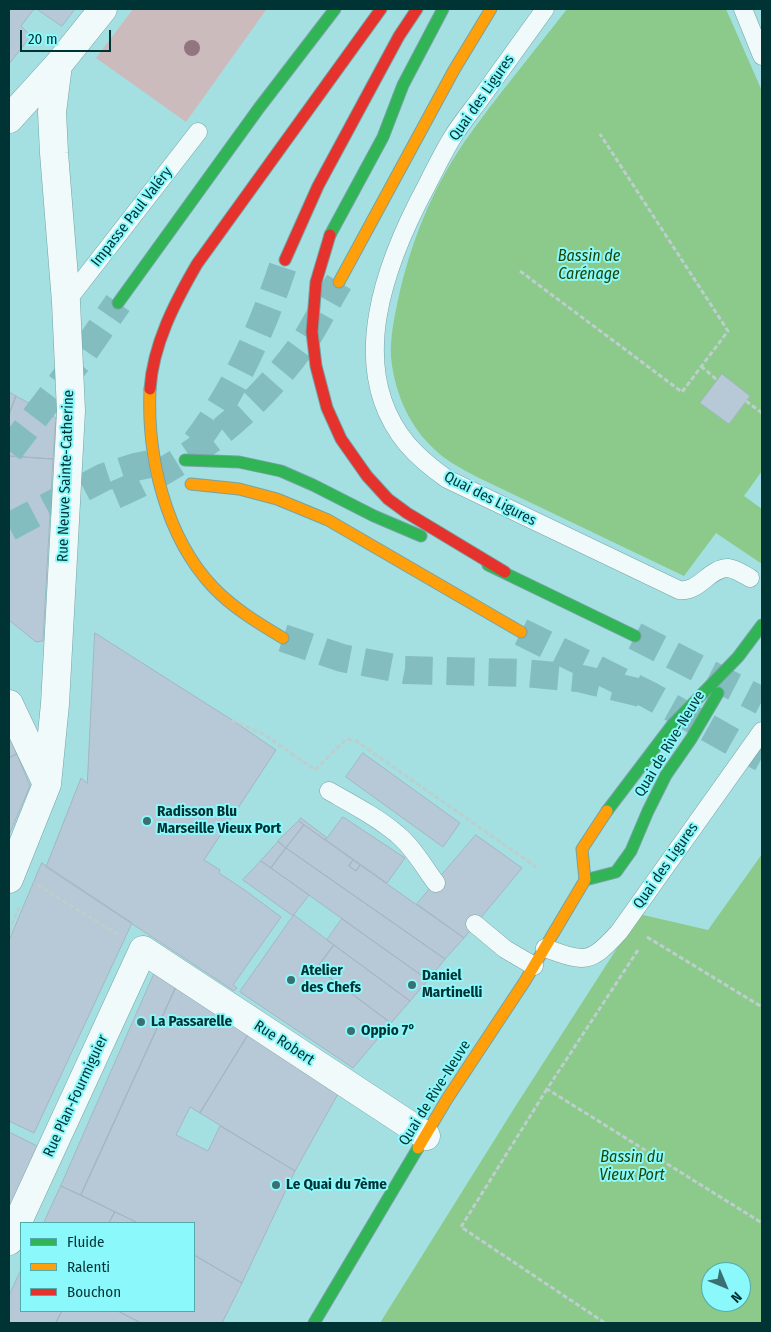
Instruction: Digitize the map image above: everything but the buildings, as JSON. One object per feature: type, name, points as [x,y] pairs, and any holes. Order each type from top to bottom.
[{"type":"main road","points":[[118,303],[259,108],[335,9]]},
{"type":"main road","points":[[283,638],[254,621],[226,599],[206,579],[188,553],[166,506],[156,470],[150,431],[151,386],[162,333],[181,291],[197,264],[381,9]]},
{"type":"main road","points":[[285,260],[318,186],[399,36],[417,9]]},
{"type":"main road","points":[[383,137],[403,85],[443,9]]},
{"type":"main road","points":[[339,282],[454,70],[491,9]]},
{"type":"main road","points":[[411,98],[383,137],[329,237],[316,282],[312,332],[316,366],[327,408],[341,439],[367,476],[388,498],[407,513],[504,572]]},
{"type":"main road","points":[[185,460],[214,459],[249,463],[293,475],[328,491],[374,516],[504,572],[634,636]]},
{"type":"main road","points":[[191,484],[239,489],[267,496],[328,520],[522,632]]},
{"type":"main road","name":"Quai de Rive-Neuve","points":[[314,1323],[447,1099],[534,966],[584,880],[582,849],[597,825],[674,724],[738,657],[762,625]]},
{"type":"main road","name":"Quai de Rive-Neuve","points":[[584,880],[616,872],[631,851],[648,810],[666,775],[691,739],[738,657]]},
{"type":"street","points":[[9,119],[58,65],[103,9]]},
{"type":"street","name":"Rue Neuve Sainte-Catherine","points":[[16,874],[47,784],[55,704],[71,411],[66,302],[52,120],[58,65]]},
{"type":"street","points":[[9,704],[47,784]]},
{"type":"street","name":"Rue Robert","points":[[134,945],[426,1136]]},
{"type":"street","name":"Rue Plan-Fourmiguier","points":[[9,1241],[134,945]]},
{"type":"lane","name":"Quai des Ligures","points":[[545,9],[452,138],[415,207],[393,257],[381,300],[375,348],[378,378],[389,415],[407,444],[432,468],[447,479],[679,590],[687,591],[694,588],[722,569],[730,568],[750,578]]},
{"type":"lane","points":[[743,9],[762,56]]},
{"type":"lane","name":"Impasse Paul Valéry","points":[[66,302],[198,132]]},
{"type":"lane","name":"Quai des Ligures","points":[[545,948],[574,957],[587,958],[602,951],[619,932],[762,731]]},
{"type":"lane","points":[[329,791],[353,804],[398,835],[416,855],[436,883]]},
{"type":"lane","points":[[475,924],[505,949],[534,966]]},
{"type":"path","points":[[520,271],[682,392],[728,331],[600,134]]},
{"type":"path","points":[[701,366],[717,380]]},
{"type":"path","points":[[746,401],[762,413]]},
{"type":"path","points":[[232,720],[266,735],[315,770],[346,739],[356,741],[536,867]]},
{"type":"path","points":[[16,874],[134,945]]},
{"type":"path","points":[[651,931],[647,937],[762,1007]]},
{"type":"path","points":[[605,1323],[460,1227],[547,1088],[641,945]]},
{"type":"path","points":[[547,1088],[762,1223]]},
{"type":"shaded area","points":[[133,9],[266,10],[186,122],[96,58]]},
{"type":"water","name":"Bassin de Carénage","points":[[567,9],[726,9],[762,91],[762,471],[744,496],[762,509],[762,564],[716,533],[684,576],[477,477],[452,463],[440,455],[422,436],[408,415],[399,393],[391,357],[393,328],[409,258],[432,198],[465,141]]},
{"type":"water","name":"Bassin du Vieux Port","points":[[762,854],[762,1323],[380,1323],[515,1107],[639,914],[708,930]]},
{"type":"tunnel","points":[[196,442],[237,378],[268,308],[285,260]]},
{"type":"tunnel","points":[[115,495],[144,482],[171,466],[197,449],[246,410],[268,387],[307,338],[339,282]]},
{"type":"tunnel","points":[[9,451],[78,361],[118,303]]},
{"type":"tunnel","points":[[9,527],[104,477],[135,467],[156,463]]},
{"type":"tunnel","points":[[521,632],[649,695],[762,758]]},
{"type":"tunnel","points":[[635,636],[762,701]]},
{"type":"tunnel","points":[[283,638],[342,658],[405,670],[523,673],[578,678],[649,695]]},
{"type":"traffic: fast","points":[[118,303],[259,108],[335,9]]},
{"type":"traffic: fast","points":[[330,235],[383,137],[403,85],[443,9]]},
{"type":"traffic: fast","points":[[185,460],[239,462],[281,471],[374,516],[421,536]]},
{"type":"traffic: fast","points":[[488,565],[635,636]]},
{"type":"traffic: fast","points":[[607,811],[673,724],[738,657],[762,625]]},
{"type":"traffic: fast","points":[[585,880],[616,872],[631,851],[666,775],[691,739],[718,693]]},
{"type":"traffic: fast","points":[[314,1323],[418,1148]]},
{"type":"traffic: slow","points":[[339,282],[454,70],[491,9]]},
{"type":"traffic: slow","points":[[150,389],[150,415],[156,468],[162,494],[182,544],[196,567],[221,595],[246,615],[283,638]]},
{"type":"traffic: slow","points":[[191,484],[239,489],[277,499],[328,520],[521,632]]},
{"type":"traffic: slow","points":[[418,1148],[447,1099],[525,981],[585,880],[582,849],[607,811]]},
{"type":"traffic: jam","points":[[150,389],[152,372],[166,324],[197,264],[381,9]]},
{"type":"traffic: jam","points":[[285,260],[318,186],[399,36],[417,9]]},
{"type":"traffic: jam","points":[[330,235],[316,282],[312,332],[316,366],[327,408],[341,439],[367,476],[388,499],[407,513],[505,572]]},
{"type":"place","name":"Radisson Blu Marseille Vieux Port","points":[[147,821]]},
{"type":"place","name":"Atelier des Chefs","points":[[291,980]]},
{"type":"place","name":"Daniel Martinelli","points":[[412,985]]},
{"type":"place","name":"La Passarelle","points":[[141,1022]]},
{"type":"place","name":"Oppio 7°","points":[[351,1031]]},
{"type":"place","name":"Le Quai du 7ème","points":[[276,1185]]}]
